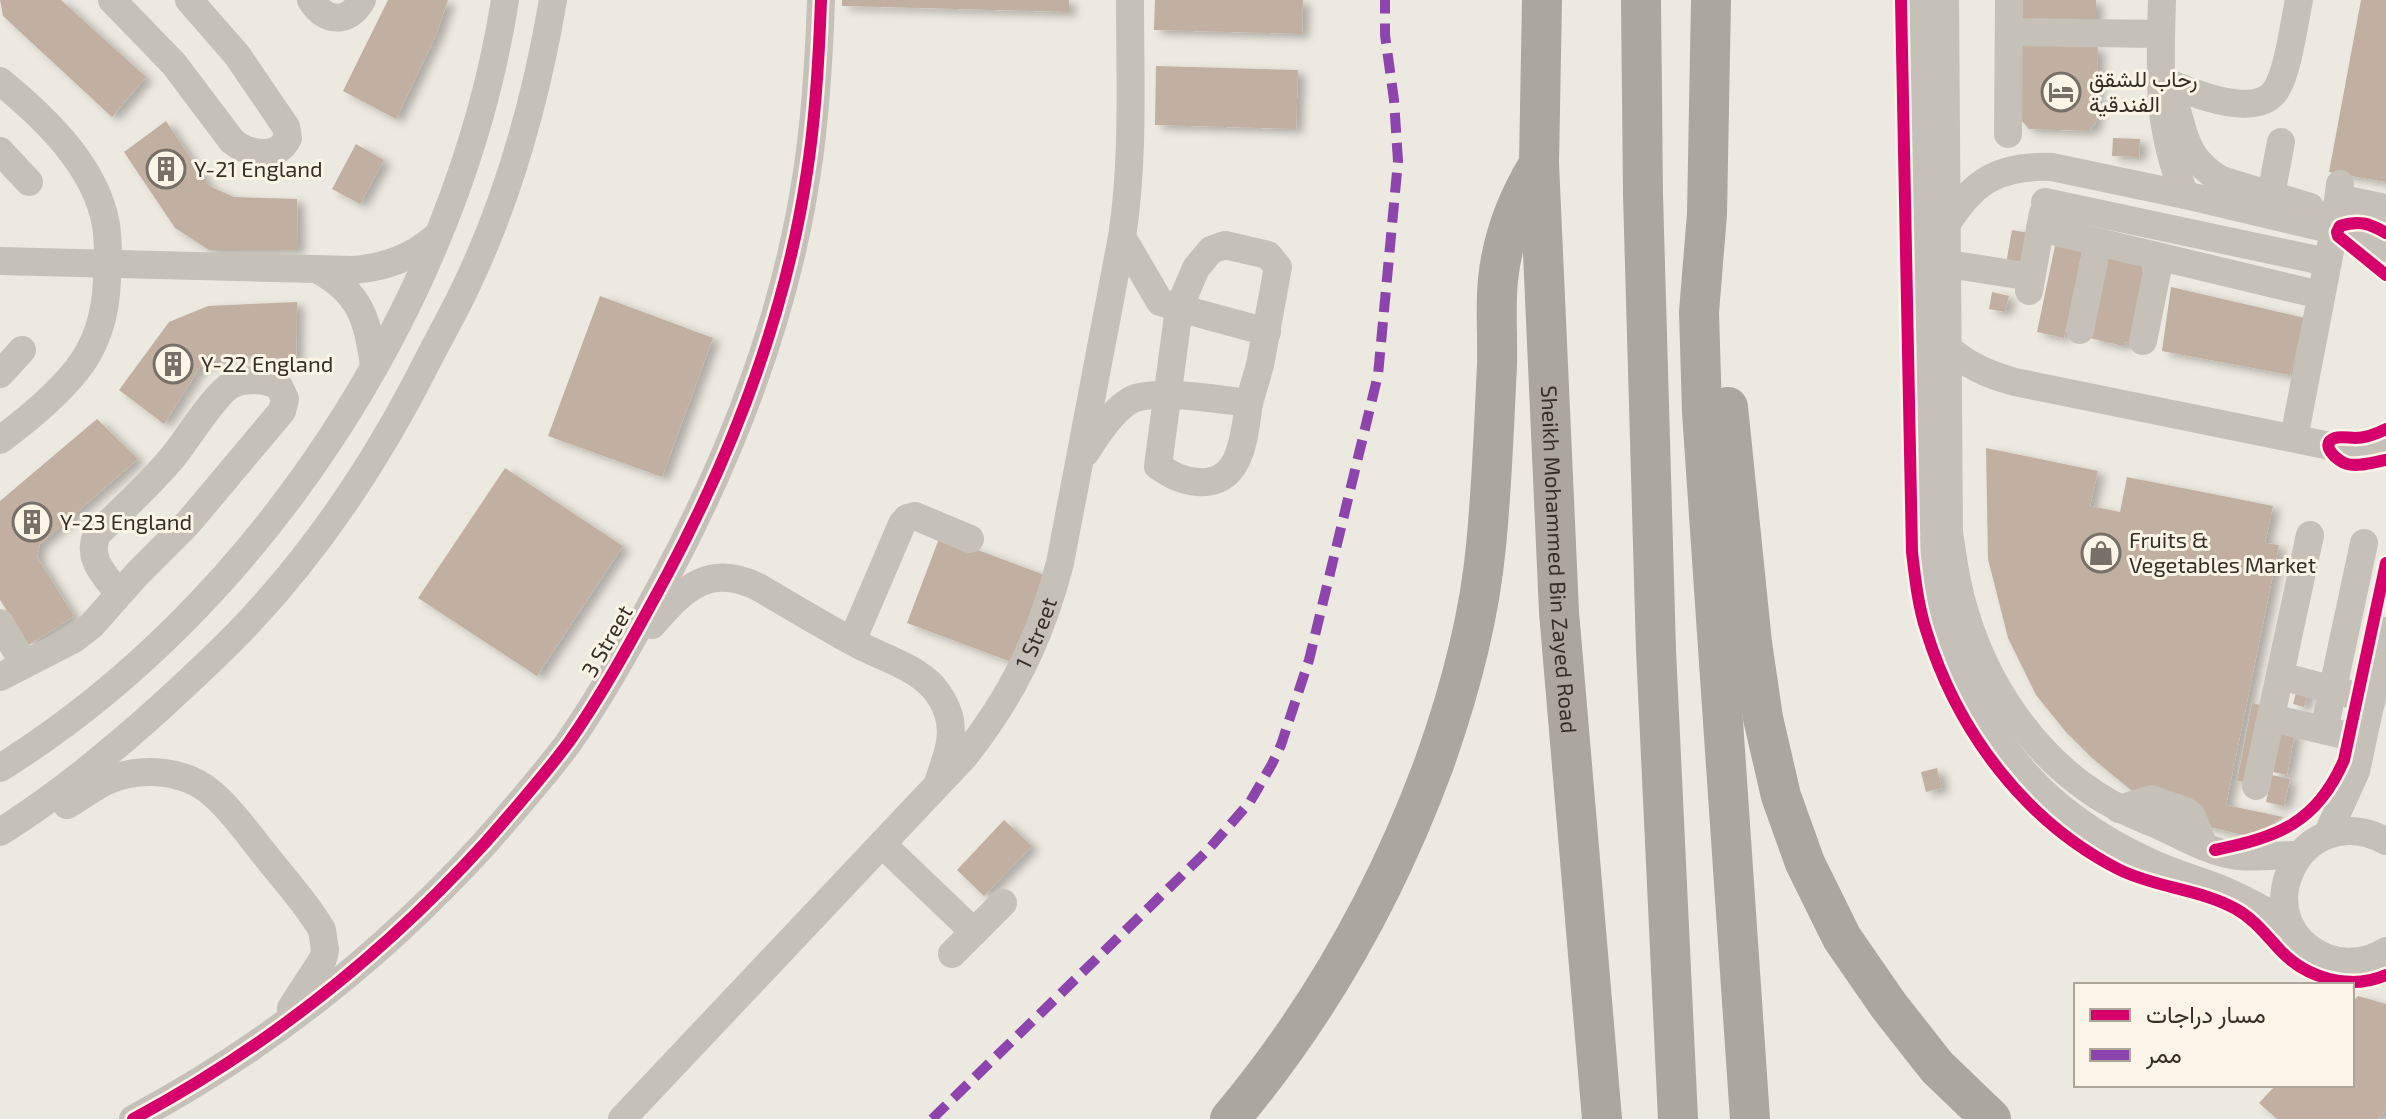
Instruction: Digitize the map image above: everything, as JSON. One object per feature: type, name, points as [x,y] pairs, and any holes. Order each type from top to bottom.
[{"type":"highway","name":"Sheikh Mohammed Bin Zayed Road","points":[[1542,0],[1539,163],[1559,612],[1601,1115]]},
{"type":"highway","points":[[1641,0],[1643,195],[1656,650],[1677,1113]]},
{"type":"highway","points":[[1711,0],[1707,214],[1699,312],[1702,412],[1750,1111]]},
{"type":"highway","points":[[1230,1119],[1320,1000],[1348,951],[1399,850],[1445,732],[1469,649],[1486,550],[1501,256],[1515,208],[1539,163]]},
{"type":"highway","points":[[1707,214],[1752,643],[1763,718],[1781,796],[1805,863],[1842,938],[1889,1006],[1937,1067],[1991,1119]]},
{"type":"street","points":[[112,0],[174,64],[232,141],[254,152],[282,148],[288,138],[286,127],[237,55],[189,0]]},
{"type":"street","points":[[311,0],[325,15],[338,18],[352,13],[362,0]]},
{"type":"street","points":[[0,768],[99,696],[142,659],[218,583],[286,500],[325,445],[402,315],[437,236],[465,162],[480,111],[505,0]]},
{"type":"street","points":[[0,832],[96,764],[210,662],[287,578],[356,487],[413,389],[471,277],[523,132],[553,0]]},
{"type":"street","name":"3 Street","points":[[133,1119],[208,1076],[275,1031],[374,953],[467,862],[527,794],[567,744],[620,661],[713,482],[736,431],[765,351],[807,176],[818,81],[821,0]]},
{"type":"street","name":"1 Street","points":[[622,1119],[938,784],[986,729],[1024,667],[1051,599],[1122,237],[1131,117],[1130,0]]},
{"type":"street","points":[[1921,0],[1921,256],[1931,543],[1936,592],[1952,651],[1966,685],[1991,728],[2043,792],[2109,841],[2145,861],[2226,891],[2270,913],[2291,927],[2315,952],[2331,959],[2348,962],[2366,960],[2386,951]]},
{"type":"street","points":[[1945,0],[1949,532],[1955,574],[1980,656],[2009,707],[2046,753],[2090,792],[2119,809],[2237,856],[2299,855]]},
{"type":"street","points":[[2008,134],[2009,0]]},
{"type":"street","points":[[2162,0],[2160,79],[2167,145],[2185,195]]},
{"type":"street","points":[[2160,79],[2208,98],[2261,102],[2274,93],[2281,81],[2299,0]]},
{"type":"street","points":[[2009,32],[2161,34]]},
{"type":"street","points":[[2160,79],[2171,96],[2188,149],[2196,162],[2221,180],[2314,208],[2323,214],[2352,201],[2386,208]]},
{"type":"street","points":[[0,81],[46,122],[94,187],[106,224],[108,264],[104,309],[89,351],[77,370],[57,391],[0,440]]},
{"type":"street","points":[[2271,195],[2281,142]]},
{"type":"street","points":[[0,151],[29,182]]},
{"type":"street","points":[[1946,225],[1961,201],[1982,182],[2008,170],[2029,166],[2052,167],[2185,195],[2337,206]]},
{"type":"street","points":[[2044,206],[2327,262]]},
{"type":"street","points":[[2044,206],[2098,242],[2320,295]]},
{"type":"street","points":[[1961,266],[2030,284],[2044,206]]},
{"type":"street","points":[[2337,206],[2354,235],[2386,248]]},
{"type":"street","points":[[2294,438],[2337,206]]},
{"type":"street","points":[[0,261],[354,270],[385,265],[413,254],[437,236]]},
{"type":"street","points":[[1122,237],[1160,302],[1267,332]]},
{"type":"street","points":[[2080,330],[2098,242]]},
{"type":"street","points":[[1225,245],[1268,255],[1278,267],[1267,332],[1239,456],[1228,473],[1210,483],[1185,481],[1158,466],[1179,308],[1196,268],[1211,250],[1225,245]]},
{"type":"street","points":[[2143,341],[2160,257]]},
{"type":"street","points":[[318,270],[343,285],[358,305],[368,329],[374,366]]},
{"type":"street","points":[[1946,347],[1966,363],[1990,375],[2015,382],[2345,449],[2368,451],[2386,448]]},
{"type":"street","points":[[0,374],[22,350]]},
{"type":"street","points":[[0,623],[12,670],[74,639],[106,611],[188,523],[282,411],[285,399],[279,386],[264,381],[242,382],[234,383],[222,392],[171,458],[97,534],[93,547],[95,561],[119,594]]},
{"type":"street","points":[[1080,463],[1096,435],[1132,399],[1168,394],[1249,403]]},
{"type":"street","points":[[852,641],[907,518],[915,516],[970,539]]},
{"type":"street","points":[[2256,786],[2310,535]]},
{"type":"street","points":[[2324,730],[2364,543]]},
{"type":"street","points":[[620,661],[685,590],[696,583],[722,577],[748,582],[919,675],[932,686],[949,715],[951,732],[950,749],[938,784]]},
{"type":"street","points":[[2327,835],[2356,771],[2386,631]]},
{"type":"street","points":[[2280,676],[2372,700]]},
{"type":"street","points":[[2271,718],[2363,739]]},
{"type":"street","points":[[0,843],[109,780],[129,774],[172,774],[212,792],[317,921],[325,940],[319,968],[275,1031]]},
{"type":"street","points":[[2291,927],[2285,909],[2284,890],[2289,871],[2299,855],[2312,843],[2327,835],[2346,831],[2366,833],[2386,841]]},
{"type":"street","points":[[882,844],[974,932]]},
{"type":"street","points":[[952,954],[1003,903]]},
{"type":"building","points":[[0,0],[61,0],[146,77],[112,117],[3,16]]},
{"type":"building","points":[[388,0],[448,0],[436,35],[396,119],[343,91]]},
{"type":"building","points":[[842,0],[1069,0],[1069,12],[842,6]]},
{"type":"building","points":[[1155,0],[1303,0],[1302,34],[1154,30]]},
{"type":"building","points":[[2019,0],[2096,0],[2096,18],[2089,26],[2029,25],[2019,14]]},
{"type":"building","points":[[2361,0],[2386,0],[2386,182],[2329,172]]},
{"type":"building","points":[[2021,45],[2098,47],[2096,122],[2089,131],[2029,129],[2019,118]]},
{"type":"building","points":[[1156,66],[1298,70],[1296,129],[1155,125]]},
{"type":"building","name":"Y-21 England","points":[[166,121],[209,186],[234,197],[297,199],[298,250],[209,250],[175,228],[124,152]]},
{"type":"building","points":[[2113,138],[2140,139],[2139,157],[2112,156]]},
{"type":"building","points":[[356,144],[384,160],[360,204],[332,189]]},
{"type":"building","points":[[2012,230],[2029,233],[2023,267],[2006,264]]},
{"type":"building","points":[[2056,241],[2083,247],[2064,338],[2037,332]]},
{"type":"building","points":[[2108,258],[2143,266],[2142,272],[2147,273],[2130,343],[2125,342],[2123,346],[2090,338]]},
{"type":"building","points":[[2171,287],[2305,318],[2290,375],[2162,351]]},
{"type":"building","points":[[1992,292],[2009,296],[2005,312],[1989,309]]},
{"type":"building","points":[[600,296],[713,338],[662,477],[548,436]]},
{"type":"building","name":"Y-22 England","points":[[297,302],[296,360],[228,355],[200,367],[164,424],[119,390],[169,322],[208,306]]},
{"type":"building","name":"Y-23 England","points":[[97,419],[138,459],[40,544],[37,557],[74,616],[29,645],[0,600],[0,501]]},
{"type":"building","points":[[1986,448],[2098,471],[2090,506],[2120,512],[2127,477],[2273,506],[2265,543],[2279,545],[2226,805],[2283,817],[2252,837],[2197,824],[2195,806],[2131,790],[2066,732],[2036,695],[2008,638],[1988,559]]},
{"type":"building","points":[[505,468],[623,546],[537,676],[418,598]]},
{"type":"building","points":[[940,536],[1050,577],[1017,664],[907,623]]},
{"type":"building","points":[[2298,686],[2309,689],[2304,707],[2293,704]]},
{"type":"building","points":[[2252,703],[2265,706],[2251,783],[2237,781]]},
{"type":"building","points":[[2281,730],[2295,732],[2287,775],[2273,772]]},
{"type":"building","points":[[1937,768],[1942,788],[1926,792],[1921,772]]},
{"type":"building","points":[[2272,775],[2290,779],[2284,806],[2266,802]]},
{"type":"building","points":[[1004,820],[1032,846],[984,896],[957,870]]},
{"type":"building","points":[[2358,996],[2386,1004],[2384,1112],[2378,1119],[2277,1119],[2259,1103],[2274,1087],[2354,1087],[2354,1000]]},
{"type":"marked path","points":[[932,1119],[1207,851],[1250,802],[1281,745],[1309,660],[1378,375],[1398,161],[1385,35],[1385,0]]},
{"type":"cycle path","points":[[133,1119],[230,1062],[276,1030],[406,923],[517,806],[569,742],[596,702],[667,575],[714,479],[771,329],[798,225],[807,172],[817,86],[821,0]]},
{"type":"cycle path","points":[[1901,0],[1912,552],[1923,621],[1956,703],[1976,738],[2025,800],[2086,850],[2134,876],[2208,897],[2236,909],[2254,922],[2291,960],[2315,974],[2343,982],[2372,980],[2386,975]]},
{"type":"cycle path","points":[[2386,233],[2358,223],[2340,226],[2337,232],[2386,275]]},
{"type":"cycle path","points":[[2386,429],[2363,437],[2335,438],[2328,444],[2335,456],[2347,464],[2361,465],[2386,460]]},
{"type":"cycle path","points":[[2215,850],[2258,839],[2293,824],[2308,813],[2333,781],[2344,760],[2386,563]]},
{"type":"place","name":"رحاب للشقق الفندقية","points":[[2061,92]]},
{"type":"place","name":"Y-21 England","points":[[166,169]]},
{"type":"place","name":"Y-22 England","points":[[173,364]]},
{"type":"place","name":"Y-23 England","points":[[32,522]]},
{"type":"place","name":"Fruits & Vegetables Market","points":[[2101,553]]}]
